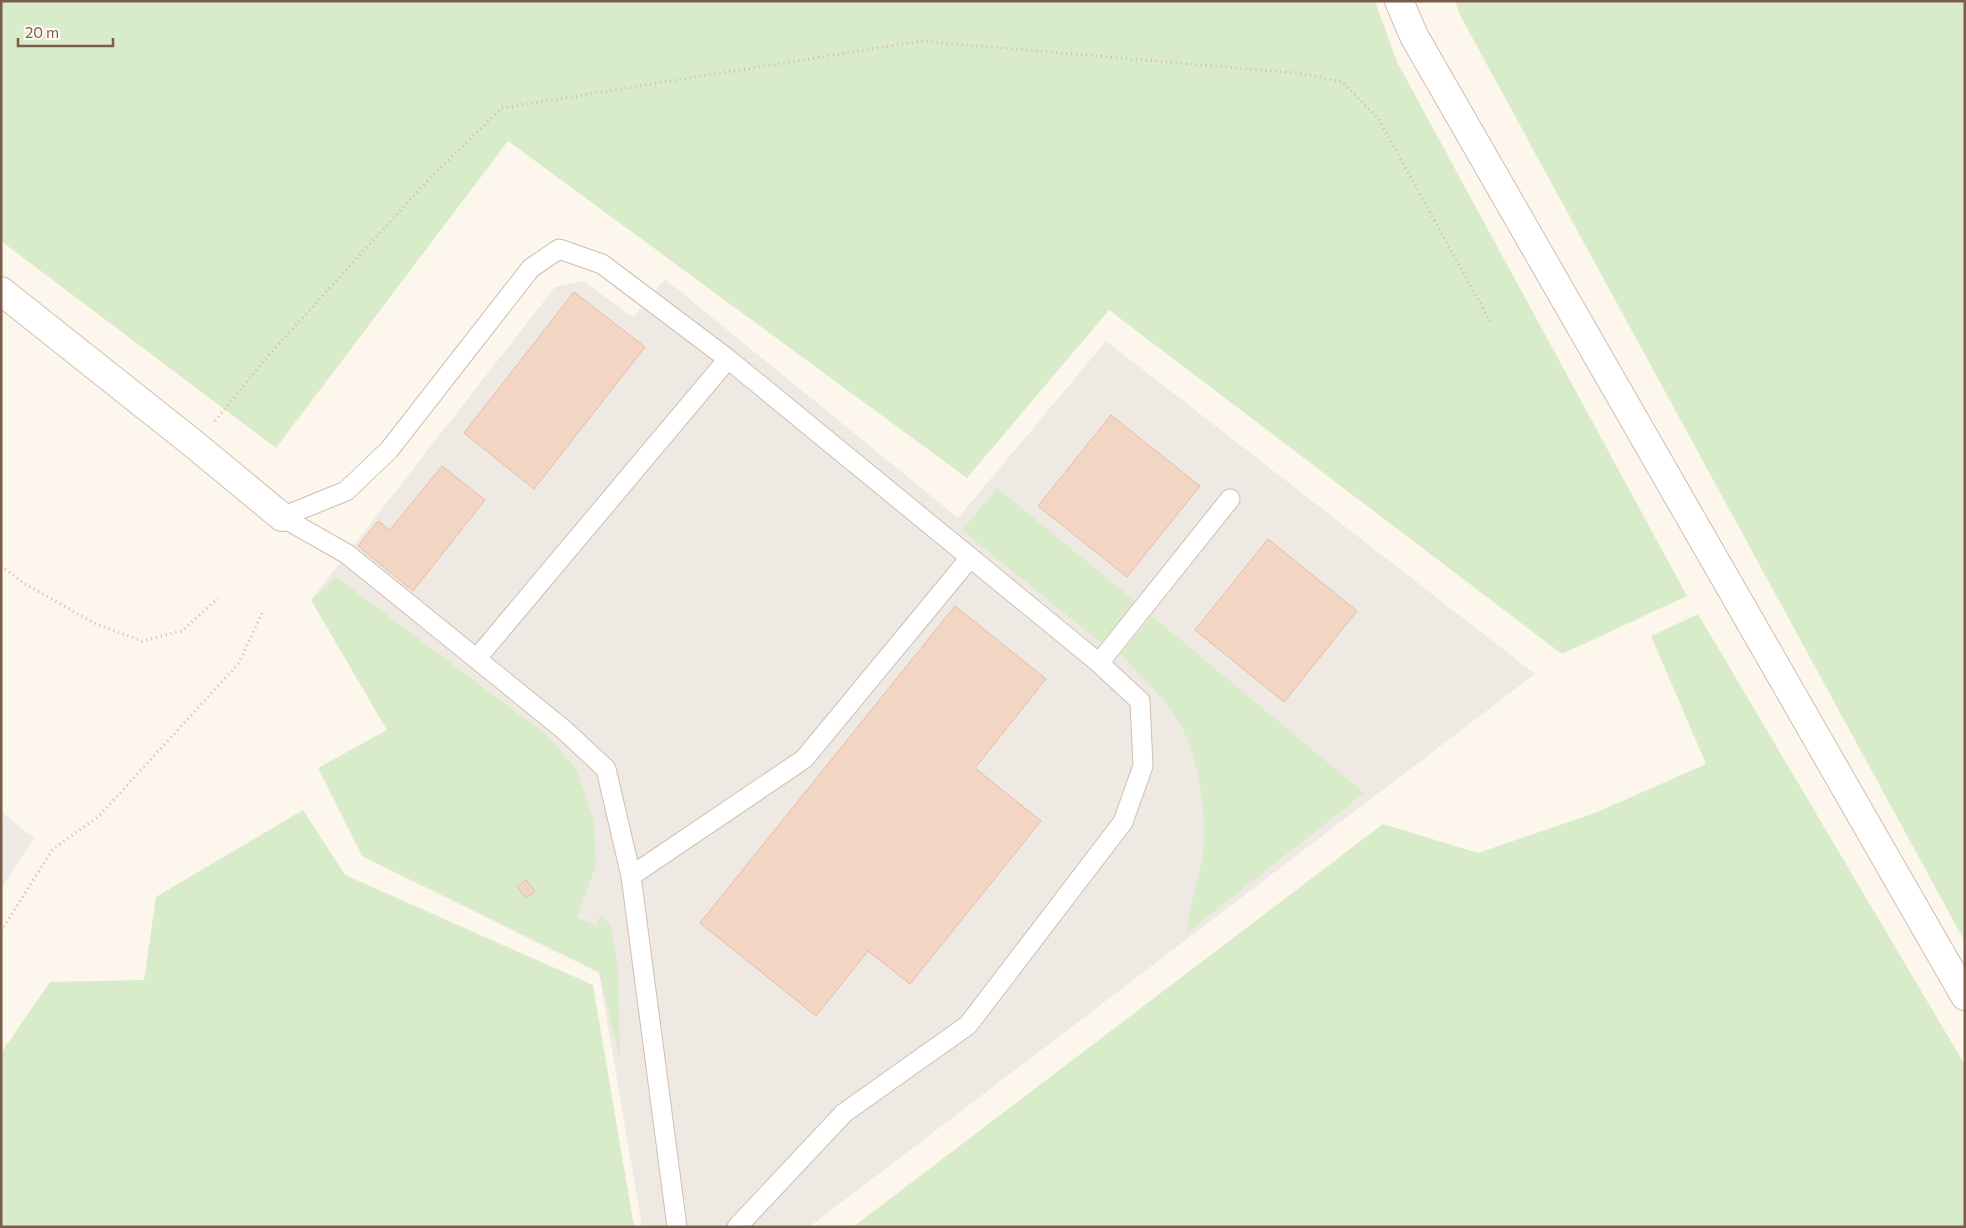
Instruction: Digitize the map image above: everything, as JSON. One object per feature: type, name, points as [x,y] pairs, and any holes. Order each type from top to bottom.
[{"type":"street","points":[[1399,1],[1414,36],[1495,179],[1965,996]]},
{"type":"street","points":[[1,291],[195,445],[282,517]]},
{"type":"lane","points":[[282,517],[346,491],[389,450],[532,268],[559,249],[602,264],[728,359],[1099,663],[1140,701],[1143,766],[1123,822],[968,1025],[844,1114],[737,1227]]},
{"type":"lane","points":[[477,658],[728,359]]},
{"type":"lane","points":[[1099,663],[1230,499]]},
{"type":"lane","points":[[282,517],[347,554],[563,729],[606,770],[631,876],[677,1227]]},
{"type":"lane","points":[[631,876],[804,759],[970,558]]},
{"type":"path","points":[[195,445],[267,357],[430,178],[502,108],[921,41],[1296,73],[1342,82],[1378,118],[1491,323]]},
{"type":"path","points":[[1,566],[25,584],[96,624],[142,640],[182,630],[218,598]]},
{"type":"path","points":[[1,931],[53,849],[98,816],[239,663],[262,613]]},
{"type":"shaded area","points":[[665,279],[958,518],[1106,341],[1535,674],[809,1227],[642,1227],[599,973],[362,856],[318,768],[387,730],[311,600],[555,287],[583,281],[633,317]]},
{"type":"shaded area","points":[[1,812],[34,838],[1,889]]},
{"type":"green space","points":[[1,1],[1375,1],[1397,62],[1687,596],[1562,654],[1109,310],[967,478],[508,141],[276,448],[1,241]]},
{"type":"green space","points":[[1455,1],[1965,1],[1965,942],[1461,17]]},
{"type":"green space","points":[[997,488],[1135,601],[1101,643],[962,530]]},
{"type":"green space","points":[[336,577],[548,736],[576,769],[594,820],[596,865],[577,917],[596,926],[600,915],[610,925],[618,965],[620,1059],[599,972],[362,856],[318,768],[387,730],[311,600]]},
{"type":"green space","points":[[1698,614],[1965,1065],[1965,1227],[853,1227],[1383,824],[1478,853],[1595,813],[1706,764],[1651,636]]},
{"type":"green space","points":[[1152,616],[1364,793],[1187,933],[1204,843],[1203,809],[1197,772],[1186,737],[1169,707],[1120,654]]},
{"type":"green space","points":[[303,810],[345,875],[593,985],[634,1227],[1,1227],[1,1053],[50,982],[144,980],[156,897]]},
{"type":"building","points":[[574,292],[645,347],[534,489],[464,433]]},
{"type":"building","points":[[1111,415],[1200,486],[1127,577],[1038,506]]},
{"type":"building","points":[[442,466],[485,500],[413,591],[358,546],[378,521],[390,530]]},
{"type":"building","points":[[1268,539],[1357,611],[1284,702],[1195,630]]},
{"type":"building","points":[[955,606],[1046,679],[975,768],[1041,821],[910,984],[868,951],[816,1016],[700,923]]},
{"type":"building","points":[[526,880],[535,891],[526,898],[517,887]]}]
